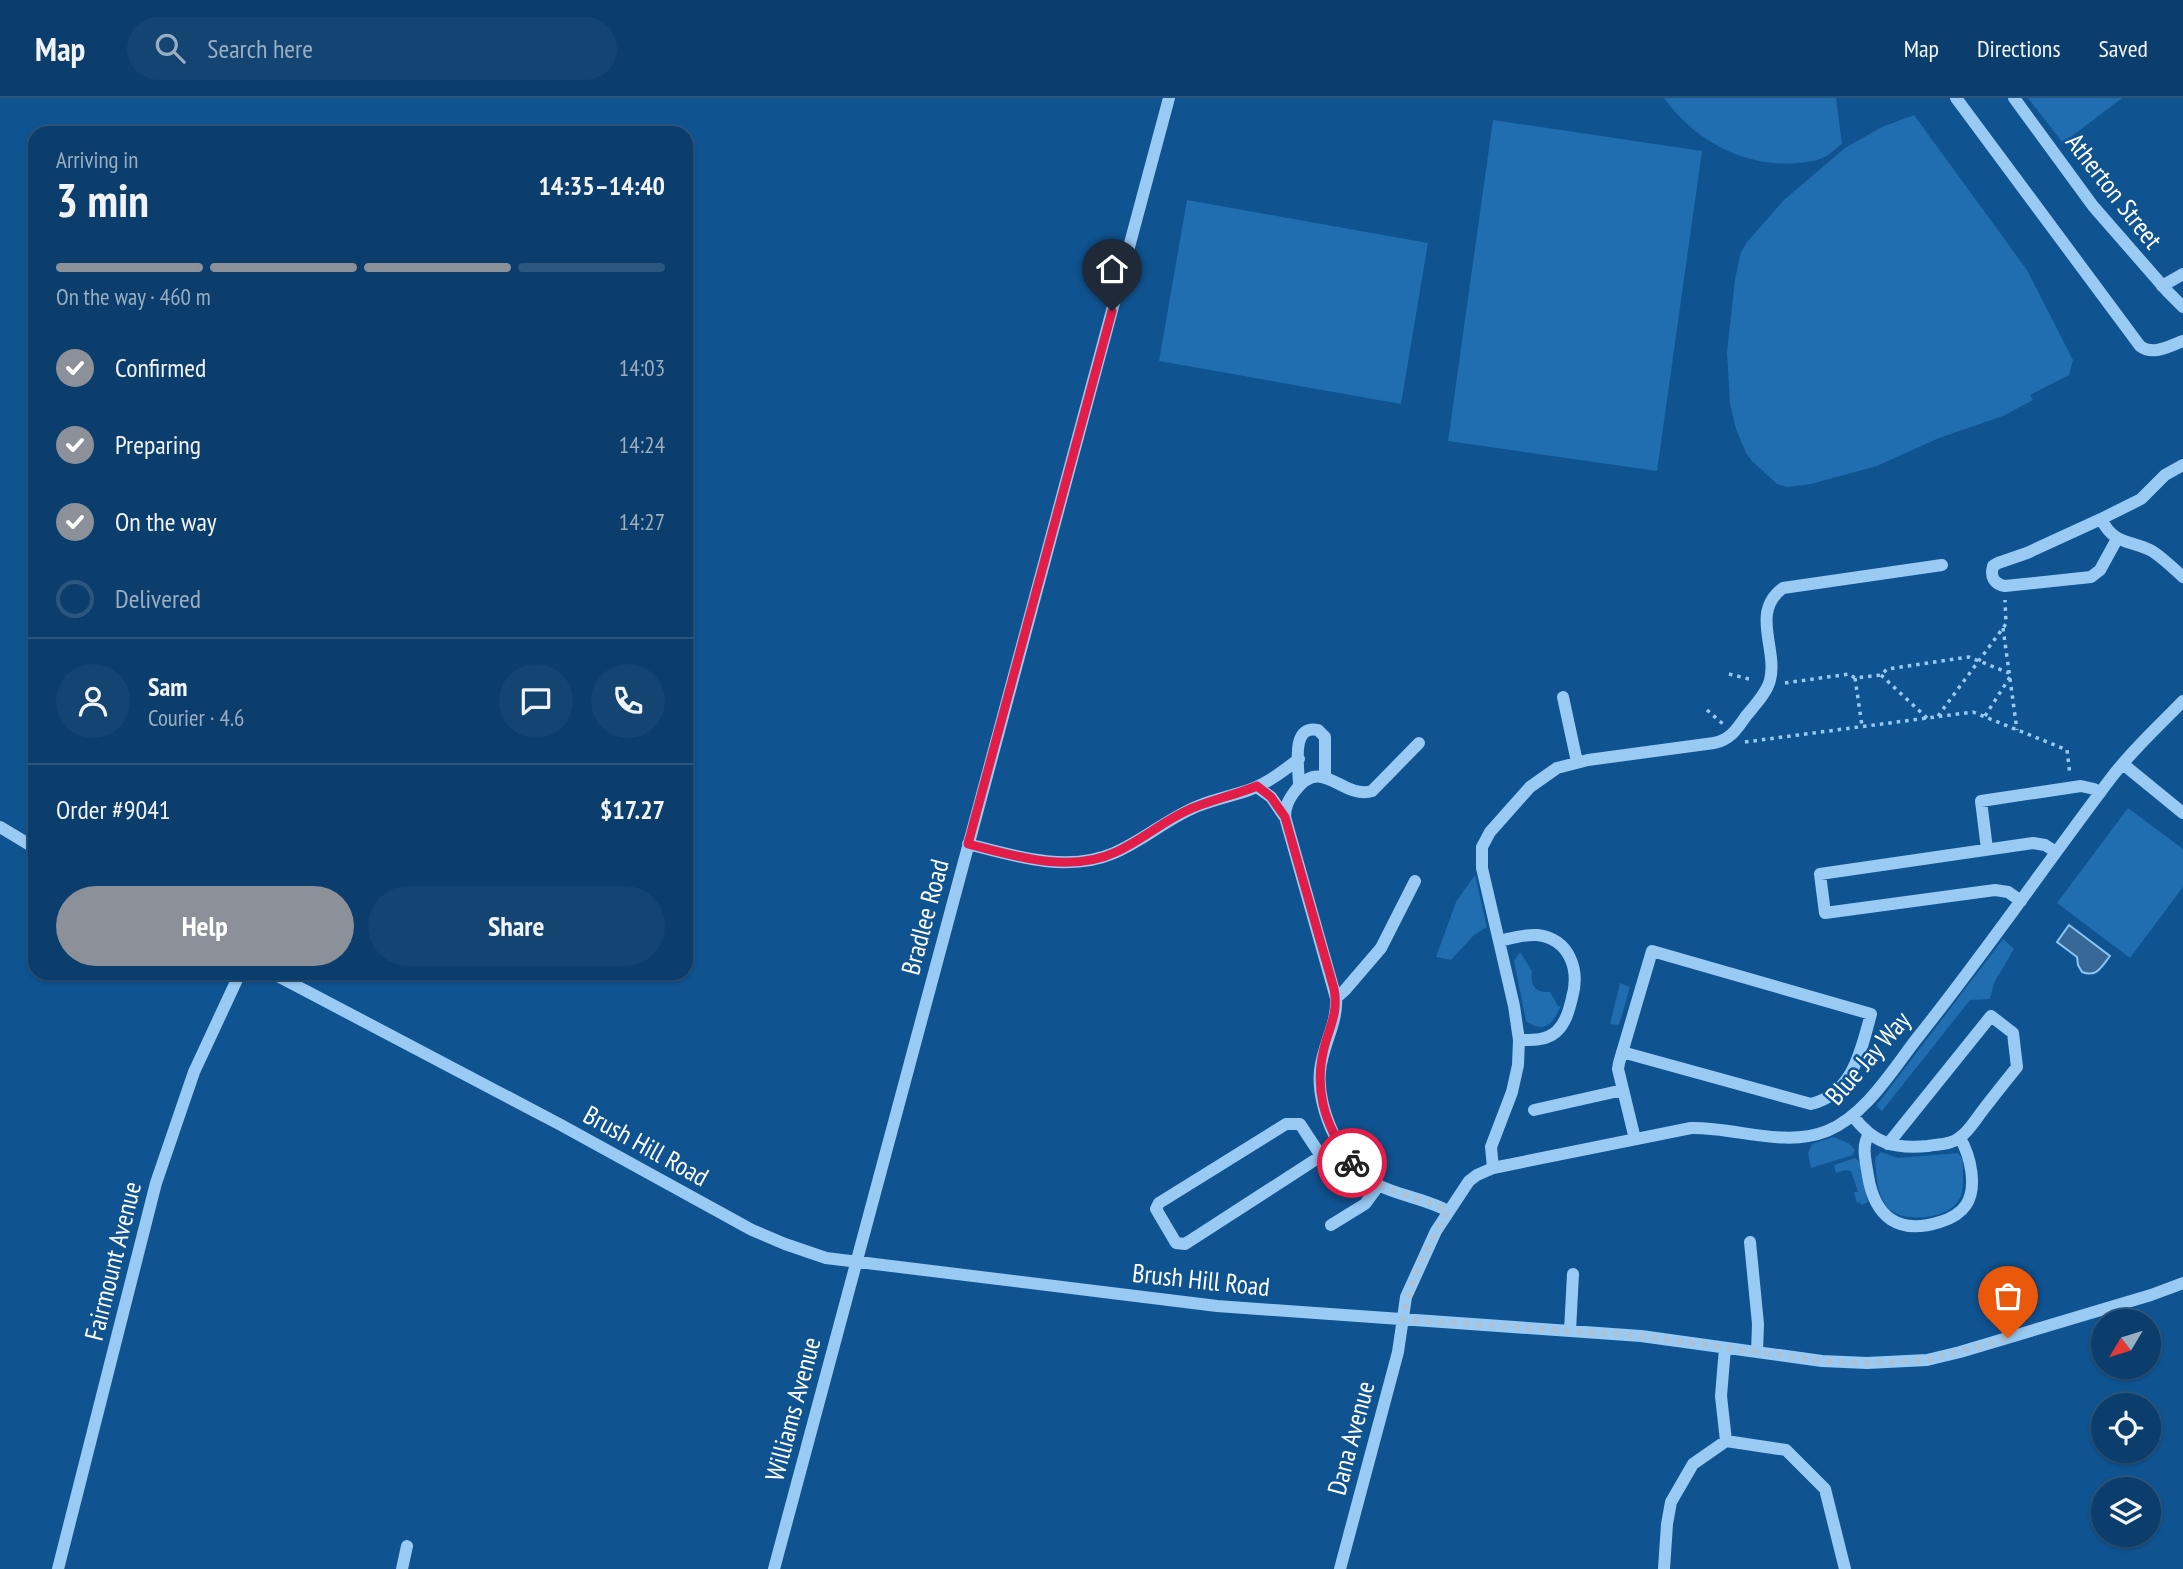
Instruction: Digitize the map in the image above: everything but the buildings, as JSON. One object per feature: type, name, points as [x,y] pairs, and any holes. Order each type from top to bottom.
[{"type":"street","name":"Bradlee Road","points":[[856,1261],[1169,98]]},
{"type":"street","points":[[1956,98],[2140,346],[2149,352],[2183,341]]},
{"type":"street","name":"Atherton Street","points":[[2014,98],[2093,206],[2183,307]]},
{"type":"street","points":[[2162,286],[2183,274]]},
{"type":"street","points":[[2116,539],[2096,574],[2005,586],[1995,583],[1992,578],[1993,566],[1998,563],[2027,553],[2141,499],[2165,475],[2183,465]]},
{"type":"street","points":[[2101,519],[2105,528],[2116,539],[2152,551],[2183,577]]},
{"type":"street","points":[[1493,1168],[1491,1147],[1512,1093],[1518,1065],[1519,1040],[1514,1006],[1482,868],[1482,847],[1485,839],[1538,780],[1557,768],[1577,762],[1722,742],[1733,733],[1769,684],[1771,668],[1766,617],[1773,597],[1783,588],[1942,565]]},
{"type":"street","points":[[1563,697],[1577,762]]},
{"type":"street","name":"Blue Jay Way","points":[[1403,1319],[1406,1297],[1428,1248],[1448,1211],[1469,1181],[1477,1175],[1493,1168],[1702,1128],[1803,1137],[1828,1130],[1853,1116],[1947,1000],[2123,764],[2183,701]]},
{"type":"street","points":[[1299,785],[1298,745],[1301,735],[1308,730],[1318,730],[1327,741],[1325,777]]},
{"type":"street","points":[[1285,817],[1286,804],[1299,785],[1308,778],[1325,777],[1357,792],[1372,791],[1419,743]]},
{"type":"street","points":[[968,844],[1022,858],[1073,862],[1093,860],[1113,854],[1169,820],[1201,805],[1257,786],[1298,759]]},
{"type":"street","points":[[2123,764],[2183,813]]},
{"type":"street","points":[[1257,786],[1271,797],[1285,817],[1336,998],[1335,1016],[1320,1067],[1320,1091],[1327,1119],[1347,1157],[1363,1176],[1379,1185],[1448,1211]]},
{"type":"street","points":[[1987,849],[1981,801],[2072,788],[2087,787],[2100,793]]},
{"type":"street","points":[[0,827],[28,844]]},
{"type":"street","points":[[2021,901],[2008,892],[1995,890],[1825,913],[1820,874],[2038,843],[2056,852]]},
{"type":"street","points":[[1336,998],[1381,948],[1415,881]]},
{"type":"street","points":[[1499,941],[1531,935],[1548,938],[1563,948],[1575,970],[1572,997],[1559,1028],[1543,1038],[1519,1040]]},
{"type":"street","points":[[1622,1052],[1811,1104],[1835,1093],[1848,1079],[1857,1063],[1871,1014],[1652,951],[1622,1052],[1618,1069],[1635,1139]]},
{"type":"street","name":"Fairmount Avenue","points":[[58,1569],[156,1184],[194,1072],[237,980]]},
{"type":"street","name":"Brush Hill Road","points":[[285,980],[561,1125],[752,1230],[826,1258],[1208,1305],[1641,1336],[1756,1352],[1867,1363],[1927,1360],[2182,1287]]},
{"type":"street","points":[[1853,1116],[1869,1134],[1888,1144],[1911,1147],[1946,1144],[1960,1138],[2017,1067],[2013,1033],[1991,1016],[1888,1144]]},
{"type":"street","points":[[1534,1110],[1623,1090]]},
{"type":"street","points":[[1323,1159],[1300,1124],[1286,1124],[1159,1203],[1156,1209],[1176,1243],[1185,1244],[1318,1158],[1323,1159],[1329,1160],[1347,1157]]},
{"type":"street","points":[[1869,1134],[1865,1143],[1866,1156],[1875,1199],[1889,1219],[1908,1226],[1928,1225],[1948,1219],[1968,1203],[1971,1192],[1970,1166],[1968,1154],[1960,1138]]},
{"type":"street","points":[[1331,1225],[1364,1204],[1379,1185]]},
{"type":"street","points":[[1750,1242],[1758,1324],[1756,1352]]},
{"type":"street","name":"Williams Avenue","points":[[774,1569],[856,1261]]},
{"type":"street","points":[[1570,1331],[1573,1274]]},
{"type":"street","name":"Dana Avenue","points":[[1340,1569],[1398,1352],[1403,1319]]},
{"type":"street","points":[[1725,1348],[1721,1396],[1726,1441]]},
{"type":"street","points":[[1664,1569],[1671,1502],[1693,1464],[1726,1441],[1786,1450],[1825,1489],[1845,1569]]},
{"type":"street","points":[[402,1569],[407,1546]]},
{"type":"path","points":[[1938,716],[2006,624],[2005,586]]},
{"type":"path","points":[[2003,628],[2017,730]]},
{"type":"path","points":[[1729,674],[1769,684],[1781,684],[1849,674],[1855,678],[1881,675],[1887,669],[1969,657],[2010,675]]},
{"type":"path","points":[[1881,675],[1927,718]]},
{"type":"path","points":[[1984,716],[2010,675]]},
{"type":"path","points":[[1855,678],[1862,726]]},
{"type":"path","points":[[1707,710],[1746,743],[1973,712],[2067,750],[2072,788]]},
{"type":"shaded area","points":[[1664,98],[1836,98],[1842,144],[1825,157],[1812,161],[1759,161],[1740,156],[1706,139],[1676,113]]},
{"type":"shaded area","points":[[2028,98],[2122,98],[2063,143]]},
{"type":"shaded area","points":[[1914,115],[2027,270],[2073,360],[2069,375],[2030,395],[2033,400],[2003,416],[1939,438],[1877,466],[1811,484],[1787,487],[1777,484],[1746,453],[1730,404],[1727,352],[1735,279],[1741,252],[1784,200],[1845,148],[1882,127]]},
{"type":"shaded area","points":[[1493,120],[1702,151],[1657,471],[1448,441]]},
{"type":"shaded area","points":[[1187,200],[1428,243],[1401,404],[1159,361]]},
{"type":"shaded area","points":[[2128,808],[2183,849],[2183,887],[2130,958],[2057,903]]},
{"type":"shaded area","points":[[1475,875],[1487,927],[1474,935],[1451,960],[1436,957],[1456,902]]},
{"type":"shaded area","points":[[2069,925],[2110,956],[2095,972],[2082,972],[2077,957],[2057,942]]},
{"type":"shaded area","points":[[2003,939],[2014,949],[1994,983],[1990,999],[1970,1000],[1882,1111],[1876,1106]]},
{"type":"shaded area","points":[[1520,952],[1532,971],[1535,988],[1550,992],[1558,1006],[1561,1006],[1552,1021],[1544,1027],[1526,1021],[1514,961]]},
{"type":"shaded area","points":[[1620,983],[1630,987],[1619,1025],[1610,1024]]},
{"type":"shaded area","points":[[1834,1137],[1850,1144],[1855,1150],[1853,1155],[1811,1168],[1808,1153],[1812,1144]]},
{"type":"shaded area","points":[[1881,1152],[1898,1158],[1958,1153],[1963,1167],[1963,1190],[1959,1201],[1950,1209],[1931,1216],[1910,1217],[1892,1211],[1883,1201],[1878,1183],[1875,1158]]},
{"type":"shaded area","points":[[1855,1158],[1860,1162],[1868,1202],[1861,1205],[1860,1202],[1857,1203],[1854,1192],[1858,1192],[1851,1171],[1836,1173],[1834,1165]]},
{"type":"way so far","points":[[1352,1163],[1363,1176],[1379,1185],[1448,1211],[1411,1284],[1403,1319],[1641,1336],[1822,1361],[1867,1363],[1927,1360],[2008,1338]]},
{"type":"route","points":[[1112,311],[968,844],[1022,858],[1073,862],[1093,860],[1113,854],[1169,820],[1217,799],[1257,786],[1271,797],[1285,817],[1336,998],[1335,1016],[1320,1067],[1320,1091],[1327,1119],[1352,1163]]}]
